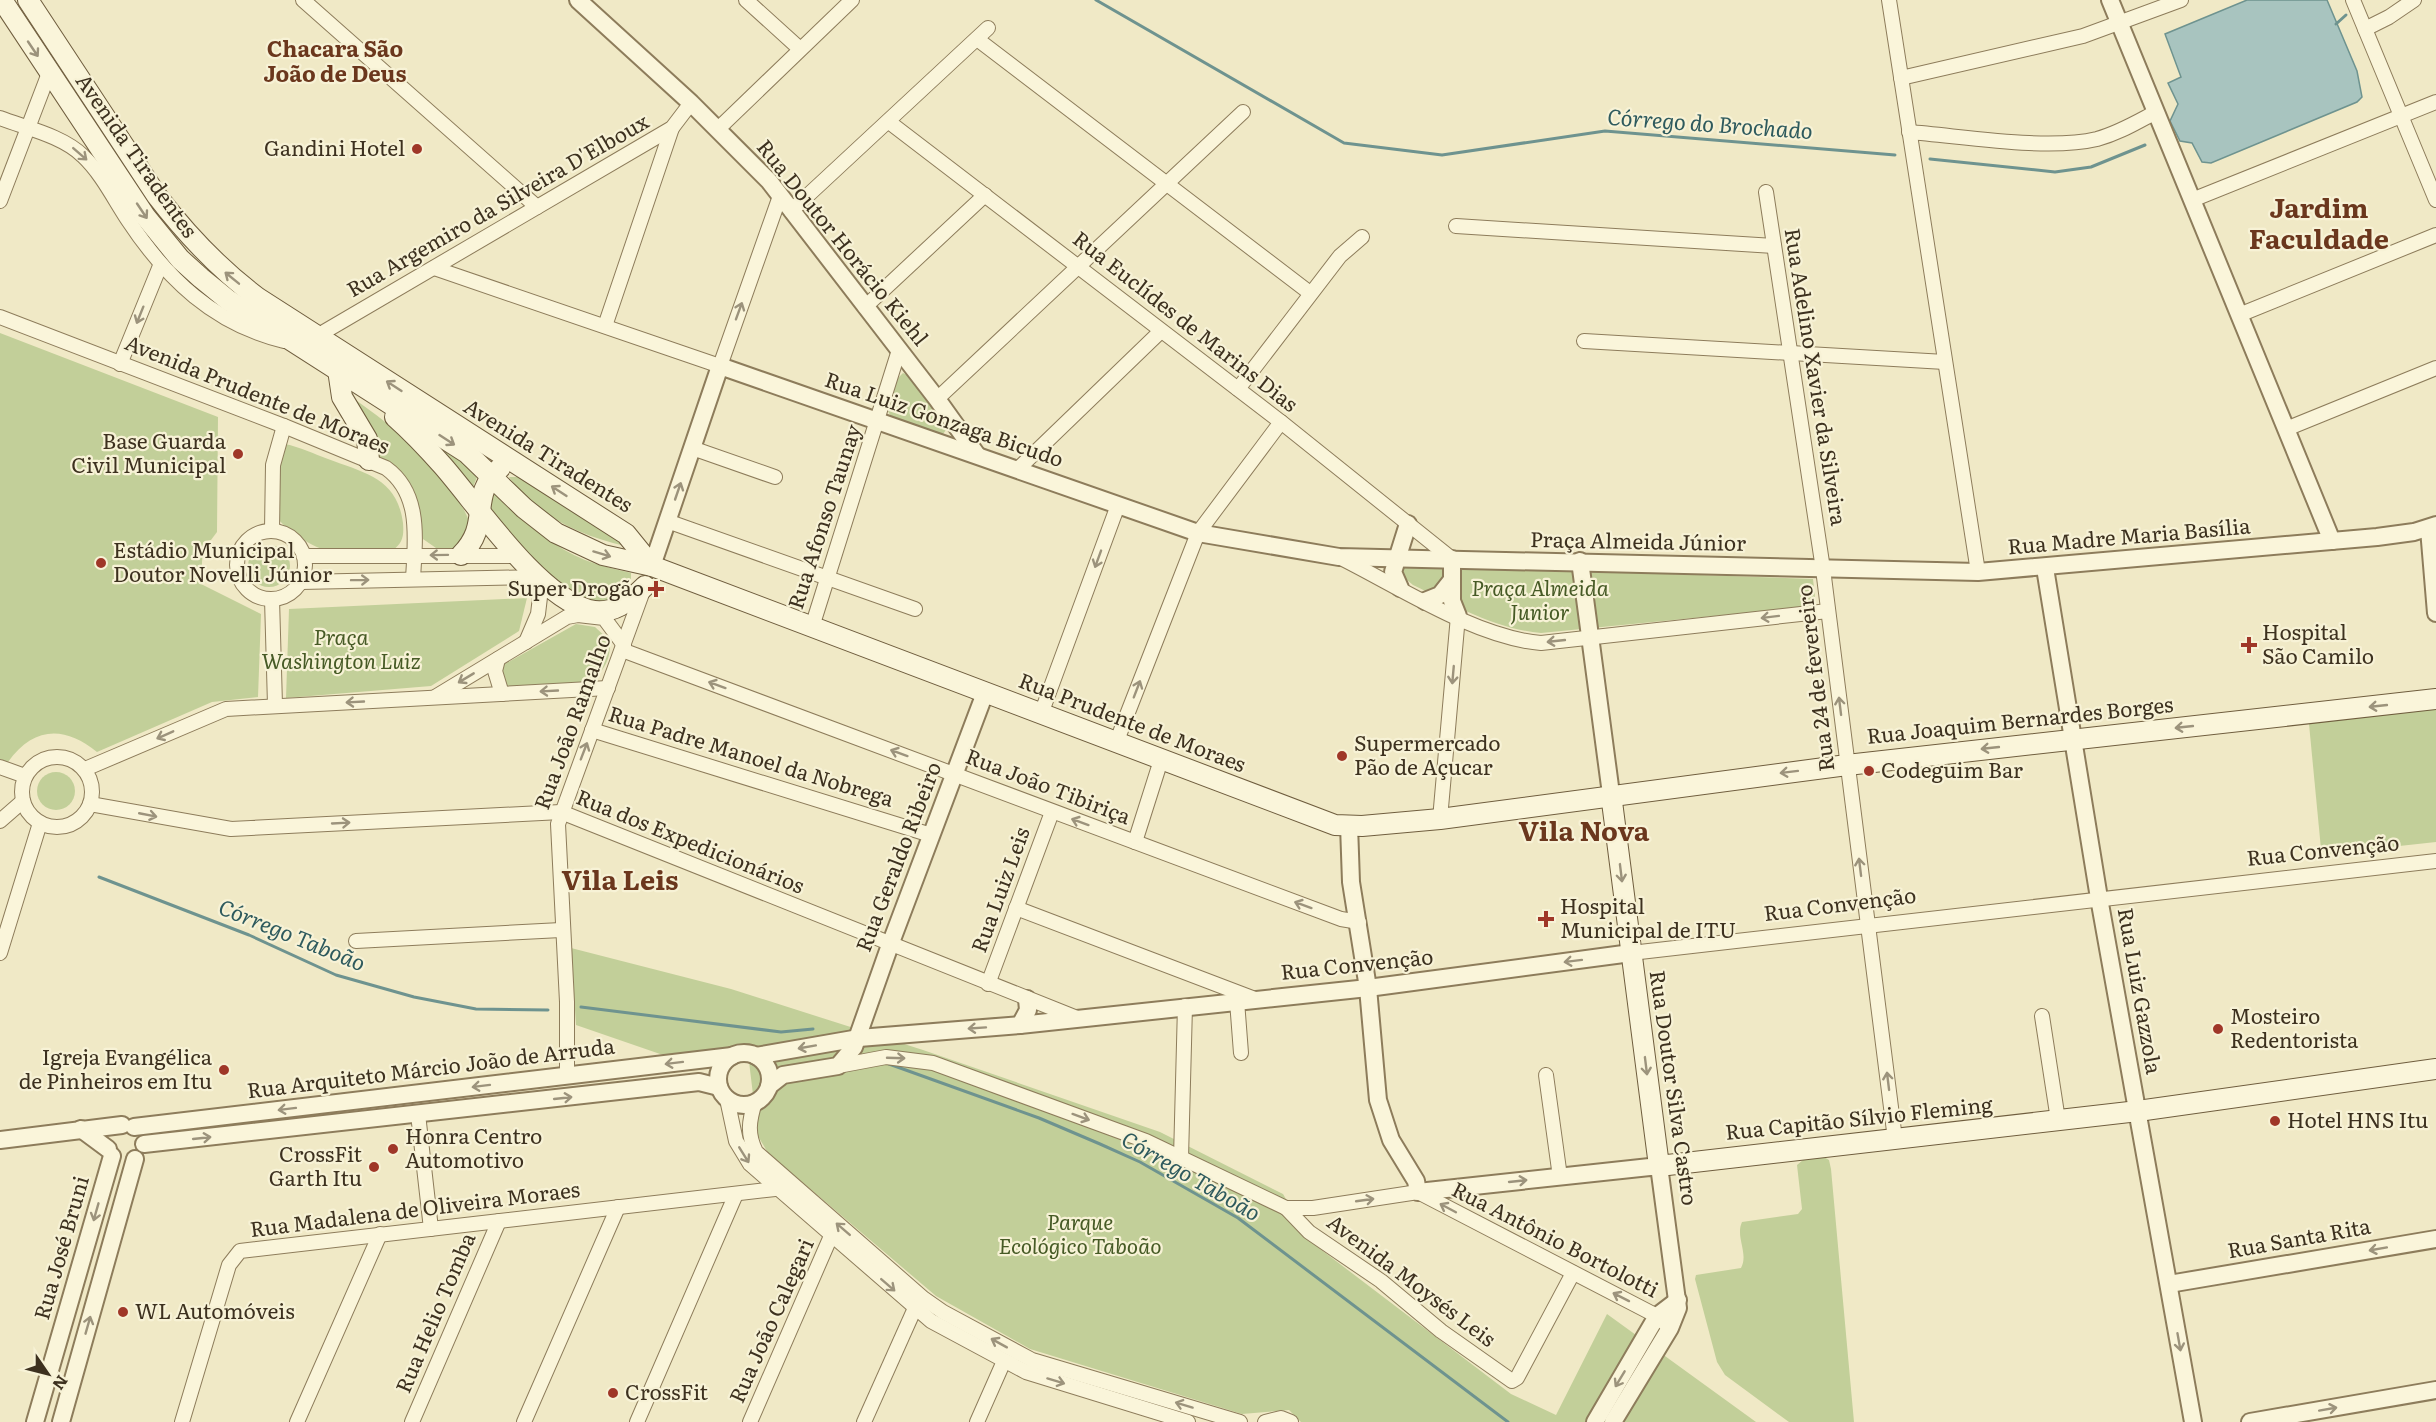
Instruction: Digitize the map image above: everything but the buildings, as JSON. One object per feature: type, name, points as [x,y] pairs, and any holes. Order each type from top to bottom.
[{"type":"main road","name":"Avenida Tiradentes","points":[[2,0],[145,216],[180,259],[228,300],[467,453],[539,521],[572,543],[603,555],[652,566]]},
{"type":"main road","name":"Avenida Tiradentes","points":[[28,0],[157,196],[180,226],[233,279],[317,336],[626,534],[652,566]]},
{"type":"main road","points":[[338,370],[342,397],[367,439],[369,460]]},
{"type":"main road","points":[[365,388],[443,466],[480,514],[540,579],[572,601],[591,610],[620,607],[645,586]]},
{"type":"main road","points":[[461,555],[477,536],[485,485],[500,468],[517,464]]},
{"type":"main road","name":"Rua Prudente de Moraes","points":[[652,566],[1335,825],[1440,819],[1611,794]]},
{"type":"main road","name":"Rua Joaquim Bernardes Borges","points":[[1611,794],[1847,765],[2436,699]]},
{"type":"main road","name":"Rua Doutor Silva Castro","points":[[1611,794],[1659,1166]]},
{"type":"main road","name":"Rua Capitão Sílvio Fleming","points":[[1659,1166],[2138,1111],[2436,1070]]},
{"type":"street","points":[[303,0],[537,207]]},
{"type":"street","name":"Rua Doutor Horácio Kiehl","points":[[578,0],[718,129],[780,196],[977,454]]},
{"type":"street","points":[[746,0],[800,49]]},
{"type":"street","points":[[718,129],[852,0]]},
{"type":"street","points":[[1888,0],[1978,572]]},
{"type":"street","points":[[2110,0],[2332,541]]},
{"type":"street","points":[[1901,78],[2083,36],[2181,0]]},
{"type":"street","points":[[2353,0],[2436,200]]},
{"type":"street","points":[[2365,28],[2389,17],[2414,0]]},
{"type":"street","points":[[791,211],[988,28]]},
{"type":"street","points":[[977,39],[1310,294]]},
{"type":"street","points":[[0,201],[49,73]]},
{"type":"street","points":[[2192,200],[2436,102]]},
{"type":"street","name":"Rua Argemiro da Silveira D'Elboux","points":[[317,336],[672,128],[691,103]]},
{"type":"street","points":[[937,399],[1243,112]]},
{"type":"street","points":[[1909,132],[2042,143],[2076,142],[2121,131],[2156,112]]},
{"type":"street","points":[[0,118],[71,147],[82,155],[160,266],[195,299],[220,316],[260,335],[294,343]]},
{"type":"street","name":"Rua Euclídes de Marins Dias","points":[[889,122],[1281,422],[1452,559]]},
{"type":"street","points":[[605,326],[672,128]]},
{"type":"street","name":"Rua Adelino Xavier da Silveira","points":[[1766,192],[1823,569]]},
{"type":"street","points":[[865,307],[985,195]]},
{"type":"street","points":[[652,566],[780,196]]},
{"type":"street","points":[[1456,226],[1774,246]]},
{"type":"street","points":[[2239,315],[2436,235]]},
{"type":"street","points":[[1238,389],[1340,256],[1362,237]]},
{"type":"street","points":[[120,364],[160,266]]},
{"type":"street","name":"Rua Luiz Gonzaga Bicudo","points":[[434,268],[977,454],[1198,533],[1339,557],[1452,559]]},
{"type":"street","name":"Avenida Prudente de Moraes","points":[[0,317],[284,426],[369,460],[393,473],[409,496],[414,516],[413,579]]},
{"type":"street","points":[[1018,469],[1161,331]]},
{"type":"street","points":[[1584,341],[1945,362]]},
{"type":"street","name":"Rua Afonso Taunay","points":[[812,627],[899,350]]},
{"type":"street","points":[[892,374],[903,368],[915,370]]},
{"type":"street","points":[[2286,429],[2436,368]]},
{"type":"street","points":[[1116,743],[1198,533],[1281,422]]},
{"type":"street","points":[[272,530],[273,465],[284,426]]},
{"type":"street","points":[[692,448],[775,477]]},
{"type":"street","points":[[1041,714],[1118,505]]},
{"type":"street","points":[[667,521],[915,609]]},
{"type":"street","points":[[1400,588],[1393,572],[1408,524]]},
{"type":"street","points":[[2433,527],[2436,613]]},
{"type":"street","name":"Rua Madre Maria Basília","points":[[1823,569],[1978,572],[2045,568],[2403,534],[2433,527]]},
{"type":"street","points":[[272,530],[292,538],[304,556],[305,569],[301,582],[284,597],[272,600],[251,593],[243,586],[236,565],[243,544],[251,537],[272,530]]},
{"type":"street","points":[[304,556],[518,556]]},
{"type":"street","points":[[1339,557],[1500,636],[1522,641],[1541,643],[1828,610]]},
{"type":"street","points":[[1440,819],[1458,616],[1452,601],[1452,559]]},
{"type":"street","name":"Praça Almeida Júnior","points":[[1452,559],[1823,569]]},
{"type":"street","name":"Rua Doutor Silva Castro","points":[[1580,561],[1611,794]]},
{"type":"street","name":"Rua João Ramalho","points":[[567,1076],[567,1002],[561,930],[558,824],[652,566]]},
{"type":"street","name":"Rua Luiz Gazzola","points":[[2045,568],[2100,898],[2193,1422]]},
{"type":"street","name":"Rua 24 de fevereiro","points":[[1823,569],[1895,1139]]},
{"type":"street","points":[[301,582],[540,579],[535,625],[526,642]]},
{"type":"street","points":[[1425,601],[1440,595],[1451,581]]},
{"type":"street","points":[[272,600],[274,705]]},
{"type":"street","points":[[433,698],[567,617],[578,615],[604,618],[623,647]]},
{"type":"street","name":"Rua João Tibiriça","points":[[623,647],[1052,812],[1341,919],[1359,922]]},
{"type":"street","points":[[498,659],[495,671],[502,694]]},
{"type":"street","points":[[85,769],[226,710],[274,705],[608,688]]},
{"type":"street","name":"Rua Geraldo Ribeiro","points":[[859,1033],[985,693]]},
{"type":"street","name":"Rua Padre Manoel da Nobrega","points":[[592,730],[931,835]]},
{"type":"street","points":[[58,756],[78,762],[85,769],[92,786],[90,804],[80,818],[65,826],[48,826],[29,814],[23,801],[22,784],[25,776],[39,761],[58,756]]},
{"type":"street","points":[[1135,842],[1161,760]]},
{"type":"street","points":[[0,767],[25,776]]},
{"type":"street","points":[[0,821],[23,801]]},
{"type":"street","name":"Rua dos Expedicionários","points":[[90,804],[231,829],[561,812],[1077,1018]]},
{"type":"street","name":"Rua Luiz Leis","points":[[988,984],[1052,812]]},
{"type":"street","points":[[0,953],[40,823]]},
{"type":"street","points":[[1349,825],[1351,882],[1368,987],[1381,1114],[1391,1140],[1416,1181],[1418,1192]]},
{"type":"street","name":"Rua Convenção","points":[[859,1033],[891,1035],[1020,1024],[1368,987],[1868,924],[2436,861]]},
{"type":"street","points":[[1016,908],[1255,999]]},
{"type":"street","points":[[356,941],[561,930]]},
{"type":"street","points":[[1020,1024],[1028,1010],[1027,999]]},
{"type":"street","points":[[1237,1001],[1241,1053]]},
{"type":"street","points":[[1181,1158],[1185,1006]]},
{"type":"street","points":[[2042,1016],[2058,1120]]},
{"type":"street","points":[[859,1033],[756,1056],[740,1053],[732,1056],[722,1065],[723,1093],[736,1141],[743,1154],[775,1189],[931,1322],[1026,1372],[1188,1422]]},
{"type":"street","points":[[838,1065],[852,1051],[859,1033]]},
{"type":"street","name":"Rua Arquiteto Márcio João de Arruda","points":[[0,1140],[732,1056]]},
{"type":"street","points":[[756,1056],[768,1069],[769,1086]]},
{"type":"street","points":[[1240,1422],[1032,1360],[943,1312],[923,1298],[756,1152],[749,1132],[749,1121],[755,1102],[783,1075],[886,1057],[933,1063],[1146,1141],[1286,1208]]},
{"type":"street","points":[[1546,1075],[1560,1177]]},
{"type":"street","name":"Rua Arquiteto Márcio João de Arruda","points":[[144,1144],[699,1082],[723,1093]]},
{"type":"street","points":[[723,1093],[741,1105],[755,1102]]},
{"type":"street","points":[[418,1114],[431,1228]]},
{"type":"street","points":[[61,1422],[135,1159],[144,1144],[143,1137],[128,1126]]},
{"type":"street","name":"Rua José Bruni","points":[[35,1422],[110,1152],[108,1137],[116,1127],[128,1126]]},
{"type":"street","points":[[81,1130],[123,1161],[135,1159]]},
{"type":"street","name":"Rua Doutor Silva Castro","points":[[1659,1166],[1678,1300]]},
{"type":"street","name":"Rua Capitão Sílvio Fleming","points":[[1286,1208],[1313,1208],[1418,1192],[1659,1166]]},
{"type":"street","name":"Rua Madalena de Oliveira Moraes","points":[[182,1422],[229,1264],[236,1253],[245,1250],[775,1189]]},
{"type":"street","name":"Rua Antônio Bortolotti","points":[[1418,1192],[1657,1316],[1670,1328]]},
{"type":"street","points":[[638,1422],[736,1194]]},
{"type":"street","points":[[524,1422],[618,1207]]},
{"type":"street","name":"Avenida Moysés Leis","points":[[1286,1208],[1309,1232],[1381,1281],[1441,1330],[1509,1380],[1515,1380],[1573,1273]]},
{"type":"street","name":"Rua Helio Tomba","points":[[412,1422],[499,1221]]},
{"type":"street","points":[[297,1422],[380,1234]]},
{"type":"street","name":"Rua João Calegari","points":[[750,1422],[831,1236]]},
{"type":"street","name":"Rua Santa Rita","points":[[2169,1284],[2436,1239]]},
{"type":"street","points":[[1595,1422],[1657,1316],[1678,1300]]},
{"type":"street","points":[[1613,1422],[1670,1328],[1678,1300]]},
{"type":"street","points":[[864,1422],[915,1308]]},
{"type":"street","points":[[977,1422],[1004,1361]]},
{"type":"street","points":[[2250,1422],[2436,1390]]},
{"type":"street","points":[[1265,1422],[1281,1418],[1291,1422]]},
{"type":"green space","name":"Estádio Municipal Doutor Novelli Júnior","points":[[0,333],[218,417],[217,532],[211,540],[203,542],[201,584],[261,614],[258,697],[212,702],[97,752],[73,737],[50,734],[38,736],[28,742],[8,762],[0,759]]},
{"type":"green space","points":[[903,373],[909,376],[948,427],[943,434],[892,419],[888,411],[898,378]]},
{"type":"green space","points":[[353,398],[405,438],[451,487],[471,526],[457,548],[436,548],[423,539],[420,521],[373,457]]},
{"type":"green space","points":[[432,438],[475,470],[477,477],[473,487],[431,440]]},
{"type":"green space","points":[[285,444],[377,479],[394,496],[400,508],[403,523],[401,542],[392,551],[323,549],[306,541],[286,527],[277,518],[278,466]]},
{"type":"green space","points":[[509,477],[519,477],[620,538],[625,546],[591,536],[560,522],[533,503]]},
{"type":"green space","points":[[492,489],[524,520],[559,547],[602,566],[631,573],[631,581],[621,595],[604,604],[589,604],[545,572],[492,514],[487,492]]},
{"type":"green space","points":[[269,545],[284,551],[290,566],[284,581],[269,587],[254,581],[248,566],[254,551]]},
{"type":"green space","name":"Praça Almeida Junior","points":[[1406,565],[1813,579],[1816,606],[1541,633],[1507,627],[1491,621],[1413,585],[1401,575],[1401,569]]},
{"type":"green space","name":"Praça Washington Luiz","points":[[527,598],[519,631],[431,686],[286,698],[289,609]]},
{"type":"green space","points":[[576,624],[595,627],[609,640],[608,659],[596,676],[585,682],[506,688],[500,675],[503,665]]},
{"type":"green space","points":[[2432,706],[2436,709],[2436,842],[2326,854],[2321,849],[2309,724],[2314,718]]},
{"type":"green space","points":[[56,772],[63,773],[69,778],[74,784],[74,798],[69,804],[63,809],[56,810],[49,809],[43,804],[38,798],[37,791],[38,784],[43,778],[49,773]]},
{"type":"green space","name":"Parque Ecológico Taboão","points":[[571,948],[731,989],[923,1050],[1160,1132],[1283,1194],[1311,1242],[1511,1394],[1556,1415],[1607,1314],[1756,1422],[1301,1422],[1289,1410],[1242,1414],[1030,1349],[936,1296],[768,1153],[758,1136],[747,1045],[663,1055],[576,1025]]},
{"type":"green space","points":[[1824,1157],[1829,1160],[1831,1169],[1854,1422],[1789,1422],[1725,1375],[1717,1362],[1695,1279],[1696,1275],[1741,1268],[1744,1257],[1740,1233],[1742,1222],[1798,1214],[1802,1209],[1797,1165],[1803,1160]]},
{"type":"water","points":[[2247,0],[2327,0],[2357,71],[2362,97],[2357,102],[2211,163],[2202,162],[2192,143],[2180,141],[2170,121],[2178,104],[2168,83],[2181,77],[2165,34]]},
{"type":"waterway","name":"Córrego do Brochado","points":[[1096,0],[1344,143],[1442,155],[1605,131],[1895,155]]},
{"type":"waterway","name":"Córrego do Brochado","points":[[2336,24],[2346,15]]},
{"type":"waterway","name":"Córrego do Brochado","points":[[1930,159],[2055,172],[2091,167],[2145,145]]},
{"type":"waterway","name":"Córrego Taboão","points":[[99,877],[249,935],[336,975],[414,997],[476,1009],[548,1010]]},
{"type":"waterway","name":"Córrego Taboão","points":[[581,1007],[781,1032],[813,1029]]},
{"type":"waterway","name":"Córrego Taboão","points":[[889,1064],[1039,1118],[1100,1144],[1140,1162],[1238,1218],[1508,1422]]},
{"type":"place","name":"Gandini Hotel","points":[[417,149]]},
{"type":"place","name":"Base Guarda Civil Municipal","points":[[238,454]]},
{"type":"place","name":"Estádio Municipal Doutor Novelli Júnior","points":[[101,563]]},
{"type":"place","name":"Super Drogão","points":[[656,589]]},
{"type":"place","name":"Hospital São Camilo","points":[[2249,645]]},
{"type":"place","name":"Supermercado Pão de Açucar","points":[[1342,756]]},
{"type":"place","name":"Codeguim Bar","points":[[1869,771]]},
{"type":"place","name":"Hospital Municipal de ITU","points":[[1546,919]]},
{"type":"place","name":"Mosteiro Redentorista","points":[[2218,1029]]},
{"type":"place","name":"Igreja Evangélica de Pinheiros em Itu","points":[[224,1070]]},
{"type":"place","name":"Hotel HNS Itu","points":[[2275,1121]]},
{"type":"place","name":"Honra Centro Automotivo","points":[[393,1149]]},
{"type":"place","name":"CrossFit Garth Itu","points":[[374,1167]]},
{"type":"place","name":"WL Automóveis","points":[[123,1312]]},
{"type":"place","name":"CrossFit","points":[[613,1393]]},
{"type":"district","name":"Chacara São João de Deus","points":[[335,62]]},
{"type":"district","name":"Jardim Faculdade","points":[[2319,224]]},
{"type":"district","name":"Vila Nova","points":[[1584,832]]},
{"type":"district","name":"Vila Leis","points":[[620,881]]}]
